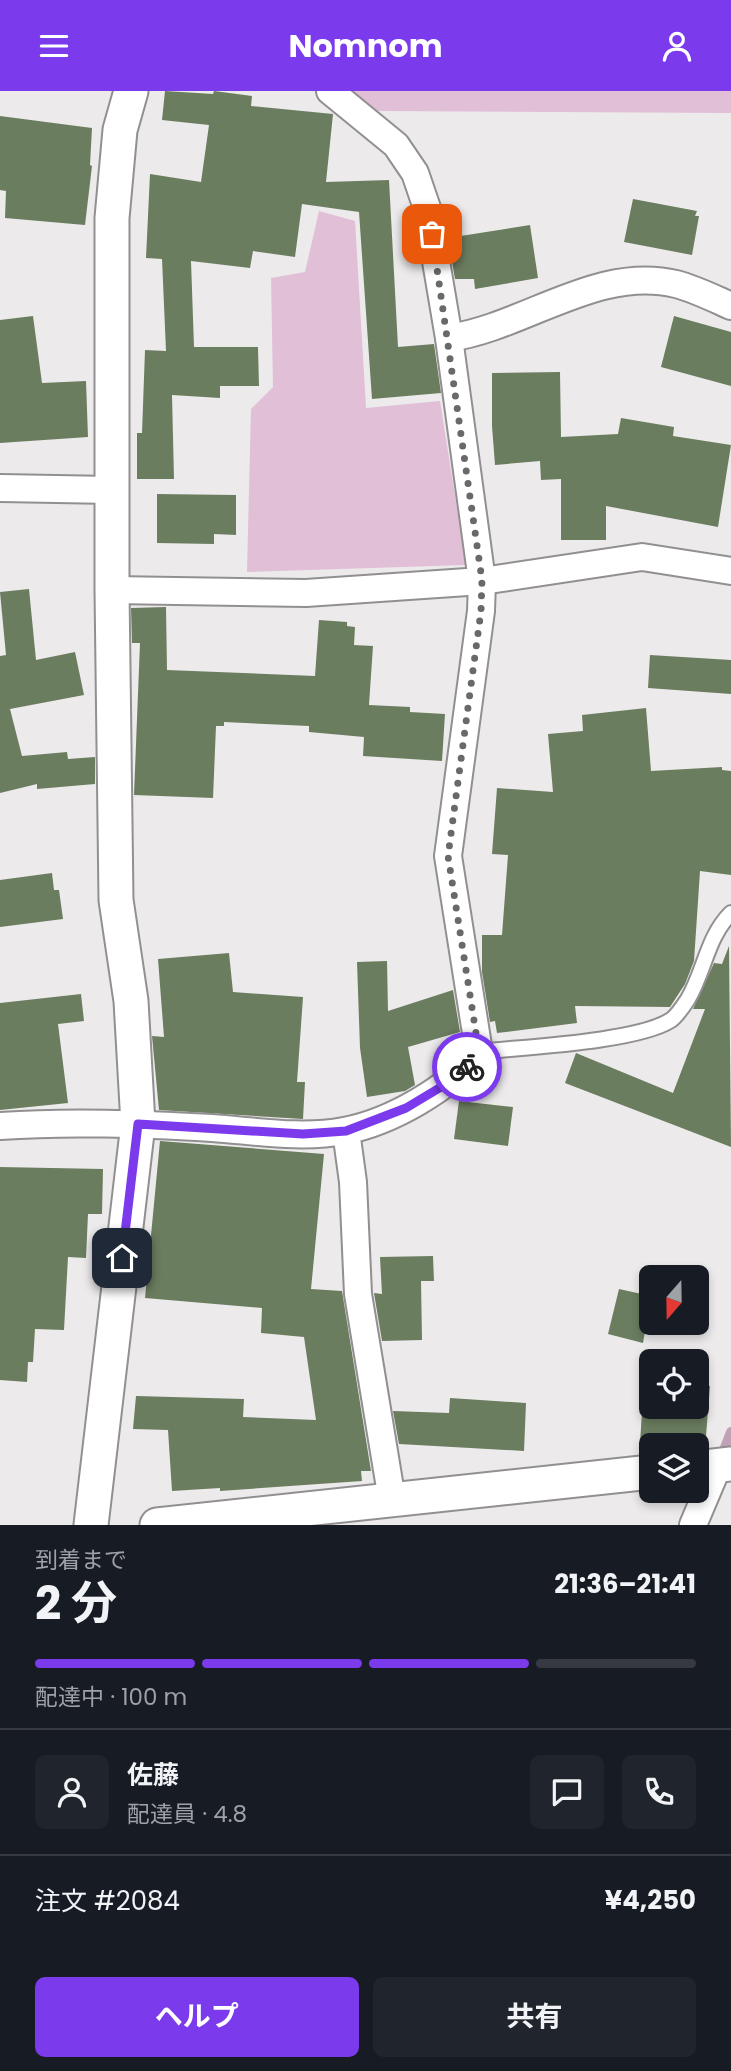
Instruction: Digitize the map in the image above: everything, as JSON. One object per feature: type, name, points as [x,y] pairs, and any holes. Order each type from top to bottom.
[{"type":"street","points":[[0,1126],[138,1124],[303,1134],[346,1131],[406,1108],[461,1075],[479,1052],[448,856],[481,611],[482,580],[449,338],[427,208],[415,173],[396,145],[330,91]]},
{"type":"street","points":[[91,1525],[138,1124],[131,1001],[116,900],[112,590],[113,205],[124,92]]},
{"type":"street","points":[[449,338],[475,334],[620,282],[675,284],[731,306]]},
{"type":"street","points":[[0,488],[112,490]]},
{"type":"street","points":[[112,590],[306,593],[482,580],[642,557],[731,571]]},
{"type":"street","points":[[346,1131],[353,1182],[358,1294],[392,1500]]},
{"type":"street","points":[[694,1525],[715,1466]]},
{"type":"street","points":[[157,1525],[353,1514],[392,1500],[639,1473]]},
{"type":"lane","points":[[479,1052],[582,1041],[640,1031],[672,1020],[689,998],[717,927],[731,913]]},
{"type":"shaded area","points":[[350,91],[731,91],[731,113],[375,111]]},
{"type":"shaded area","points":[[319,211],[355,221],[366,408],[440,401],[466,565],[247,572],[251,409],[273,387],[271,278],[305,272]]},
{"type":"building","points":[[165,91],[213,94],[214,91],[252,96],[251,106],[333,114],[326,182],[389,180],[398,347],[434,344],[441,393],[372,399],[359,212],[302,204],[295,257],[253,251],[250,268],[191,261],[194,347],[258,347],[259,386],[220,386],[220,398],[172,395],[174,479],[137,479],[137,433],[142,433],[145,350],[166,351],[162,259],[146,258],[150,174],[201,182],[209,125],[162,120]]},
{"type":"building","points":[[0,116],[92,128],[92,166],[85,225],[5,218],[6,191],[0,190]]},
{"type":"building","points":[[633,199],[697,211],[695,216],[699,216],[692,255],[624,242]]},
{"type":"building","points":[[530,225],[538,278],[475,289],[474,279],[455,279],[448,238]]},
{"type":"building","points":[[33,316],[42,383],[86,381],[88,437],[0,443],[0,320]]},
{"type":"building","points":[[674,316],[731,332],[731,386],[661,367]]},
{"type":"building","points":[[560,372],[561,437],[618,434],[621,418],[674,427],[673,436],[731,445],[718,527],[606,506],[606,540],[561,540],[561,479],[541,480],[540,461],[495,465],[492,426],[492,373]]},
{"type":"building","points":[[157,494],[236,495],[236,535],[214,534],[214,544],[157,543]]},
{"type":"building","points":[[29,589],[36,660],[75,652],[84,695],[10,709],[22,756],[67,752],[68,759],[95,757],[95,784],[37,789],[37,784],[0,793],[0,656],[6,655],[0,592]]},
{"type":"building","points":[[166,607],[167,670],[315,676],[319,620],[347,622],[347,626],[355,627],[354,645],[373,646],[369,705],[410,707],[410,712],[445,714],[442,761],[363,756],[364,737],[309,732],[309,726],[224,722],[224,726],[216,726],[213,798],[134,795],[140,643],[132,643],[131,608]]},
{"type":"building","points":[[650,655],[731,660],[731,694],[648,688]]},
{"type":"building","points":[[646,708],[651,771],[722,767],[722,770],[731,771],[731,875],[700,871],[694,961],[685,984],[670,1007],[575,1006],[577,1023],[497,1033],[495,1021],[490,1022],[482,972],[482,935],[502,935],[508,855],[492,854],[497,788],[553,792],[548,734],[583,731],[582,715]]},
{"type":"building","points":[[52,873],[54,890],[59,890],[63,919],[0,927],[0,880]]},
{"type":"building","points":[[729,946],[731,1147],[565,1083],[576,1053],[673,1093],[705,1009],[693,1009],[714,963],[722,964]]},
{"type":"building","points":[[229,953],[233,992],[303,997],[297,1082],[305,1082],[303,1119],[159,1110],[152,1036],[164,1037],[158,959]]},
{"type":"building","points":[[387,961],[388,1011],[453,990],[460,1032],[408,1047],[415,1085],[405,1091],[367,1097],[360,1048],[357,962]]},
{"type":"building","points":[[81,994],[84,1021],[58,1024],[68,1103],[0,1110],[0,1003]]},
{"type":"building","points":[[459,1101],[513,1107],[508,1146],[454,1139]]},
{"type":"building","points":[[160,1141],[324,1154],[311,1289],[342,1291],[371,1471],[361,1471],[362,1481],[220,1491],[220,1488],[172,1491],[168,1430],[133,1429],[136,1396],[244,1399],[243,1417],[316,1420],[304,1337],[261,1333],[262,1308],[145,1298]]},
{"type":"building","points":[[0,1167],[103,1169],[102,1214],[88,1214],[86,1258],[68,1257],[64,1330],[35,1329],[33,1362],[28,1362],[27,1382],[0,1380]]},
{"type":"building","points":[[433,1256],[434,1281],[421,1281],[422,1340],[382,1341],[374,1293],[382,1294],[380,1257]]},
{"type":"building","points":[[619,1289],[639,1293],[639,1335],[644,1335],[643,1343],[608,1334]]},
{"type":"building","points":[[450,1398],[526,1403],[524,1451],[399,1444],[393,1411],[449,1413]]},
{"type":"building","points":[[642,1419],[707,1419],[706,1433],[641,1433]]},
{"type":"waterway","points":[[721,1458],[731,1432]]},
{"type":"way so far","points":[[432,234],[482,580],[481,611],[448,856],[479,1052],[467,1067]]},
{"type":"route","points":[[122,1258],[138,1124],[303,1134],[346,1131],[406,1108],[461,1075],[467,1067]]}]
